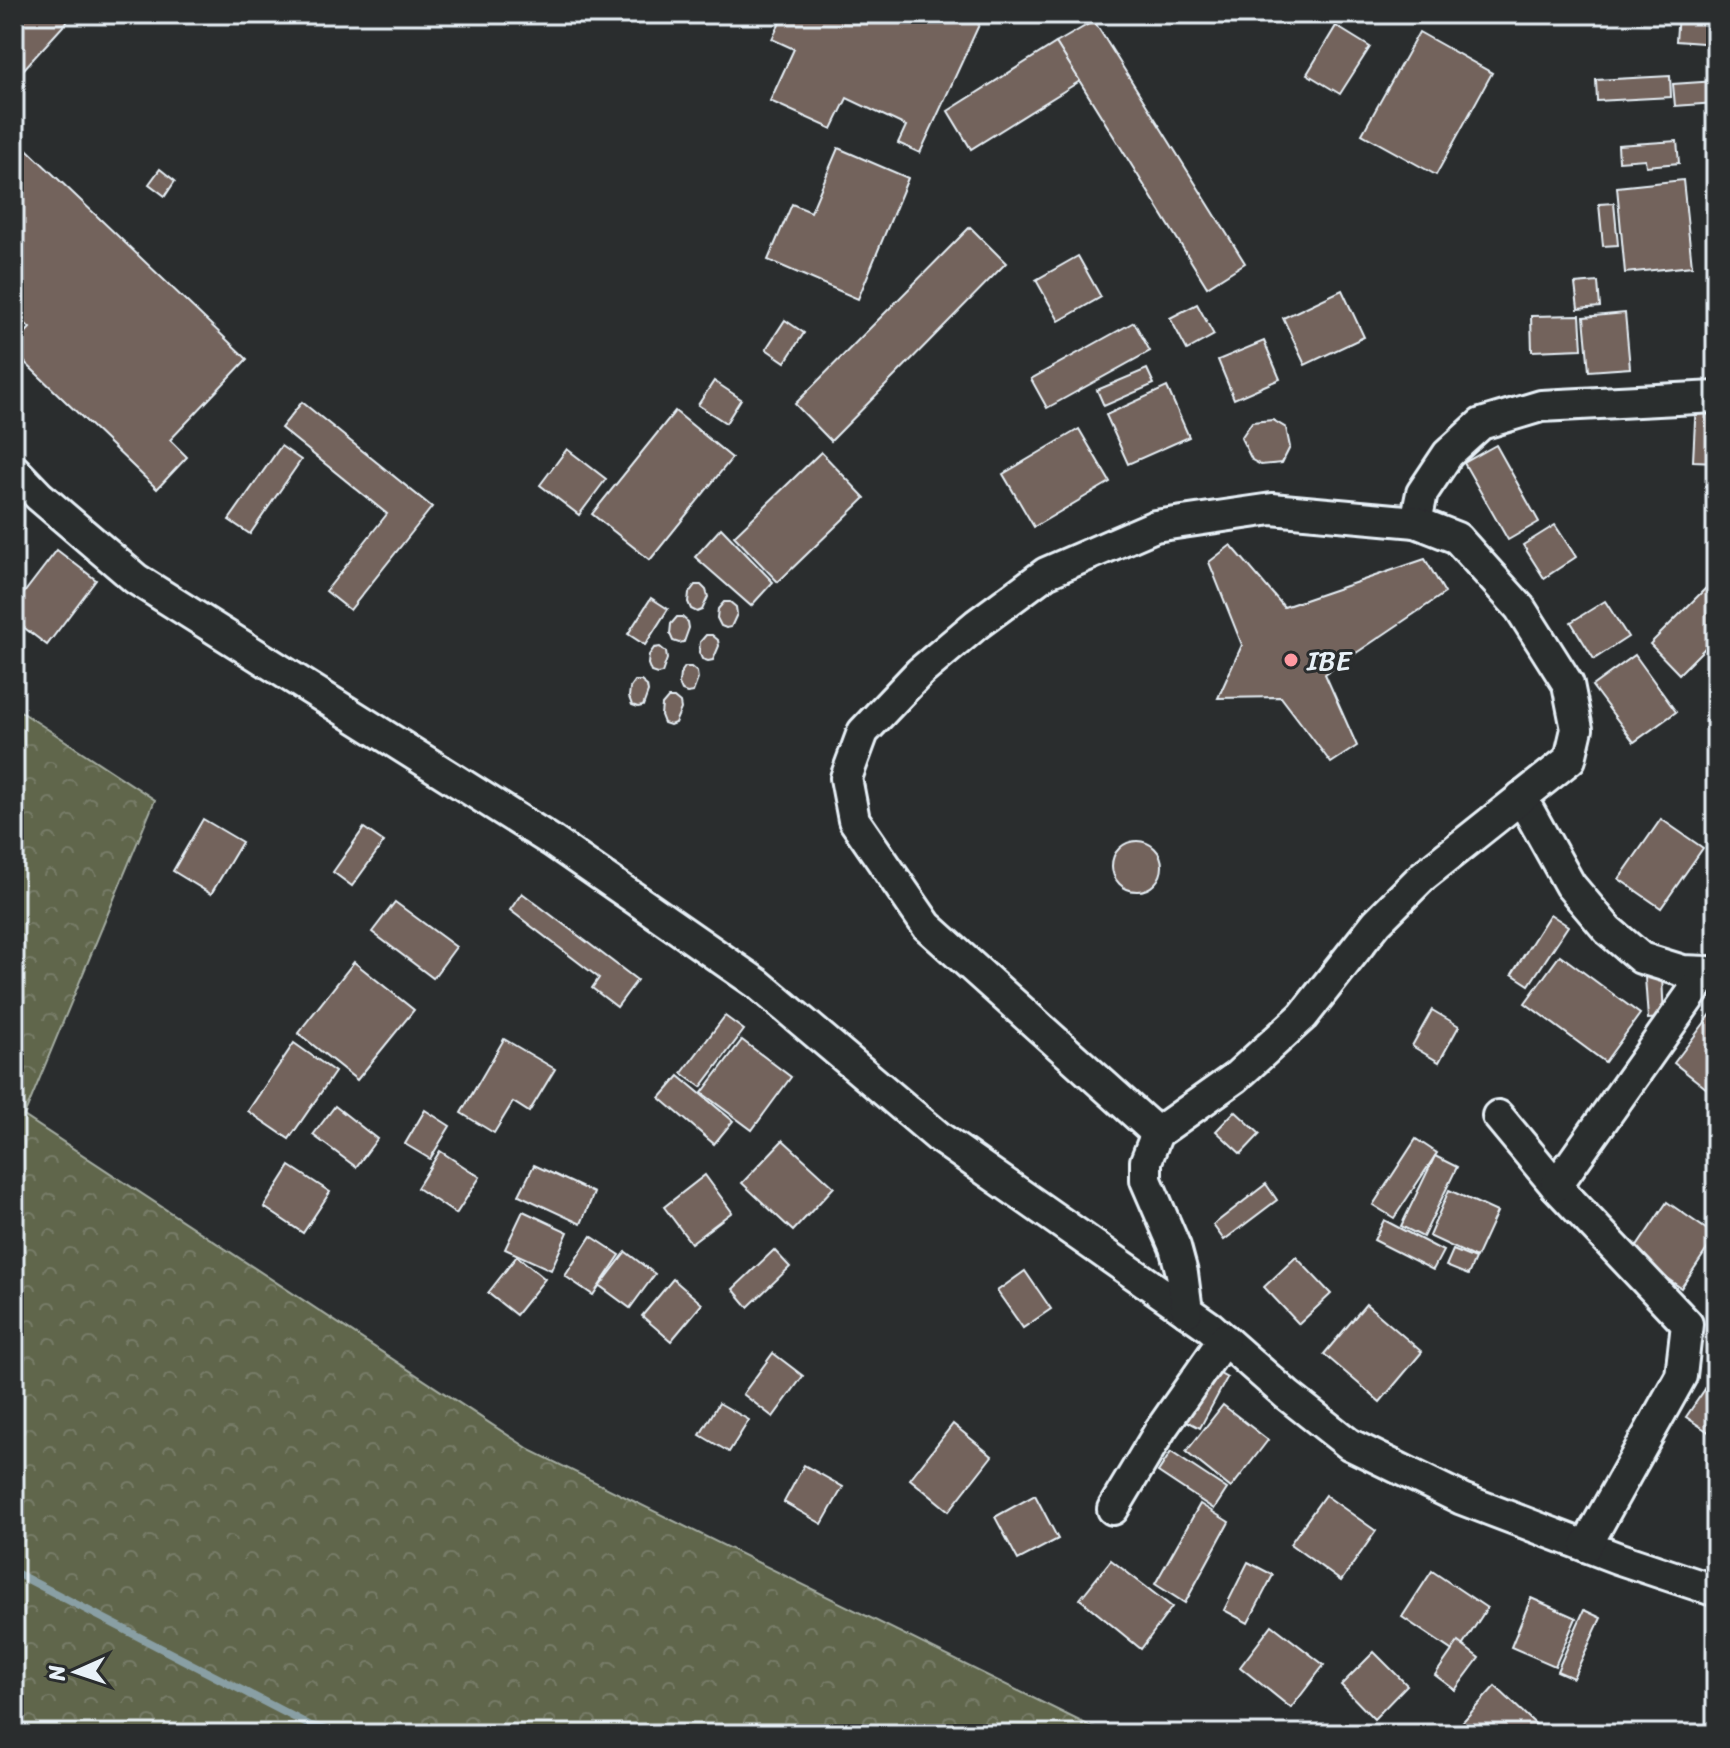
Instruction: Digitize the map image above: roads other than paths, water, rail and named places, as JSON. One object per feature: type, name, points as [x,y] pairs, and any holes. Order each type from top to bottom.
[{"type":"street","points":[[1416,522],[1422,493],[1448,454],[1481,424],[1541,406],[1716,397]]},
{"type":"street","points":[[14,470],[39,496],[136,579],[552,841],[758,984],[940,1138],[1187,1311],[1349,1444],[1462,1499],[1617,1558],[1716,1591]]},
{"type":"street","points":[[1157,1133],[927,926],[854,820],[846,778],[863,732],[920,672],[977,624],[1046,573],[1155,526],[1272,509],[1416,522],[1457,538],[1520,608],[1568,684],[1577,729],[1570,759],[1423,876],[1377,922],[1292,1027],[1236,1077],[1157,1133],[1146,1161],[1146,1180],[1175,1247],[1187,1311]]},
{"type":"street","points":[[1521,797],[1570,885],[1608,930],[1641,958],[1683,971],[1711,973]]},
{"type":"street","points":[[1556,1186],[1711,973]]},
{"type":"street","points":[[1498,1116],[1556,1186],[1687,1324],[1681,1376],[1586,1546]]},
{"type":"street","points":[[1113,1509],[1161,1429],[1224,1339]]},
{"type":"waterway","points":[[14,1572],[311,1726],[344,1734]]},
{"type":"place","name":"IBE","points":[[1291,660]]}]
